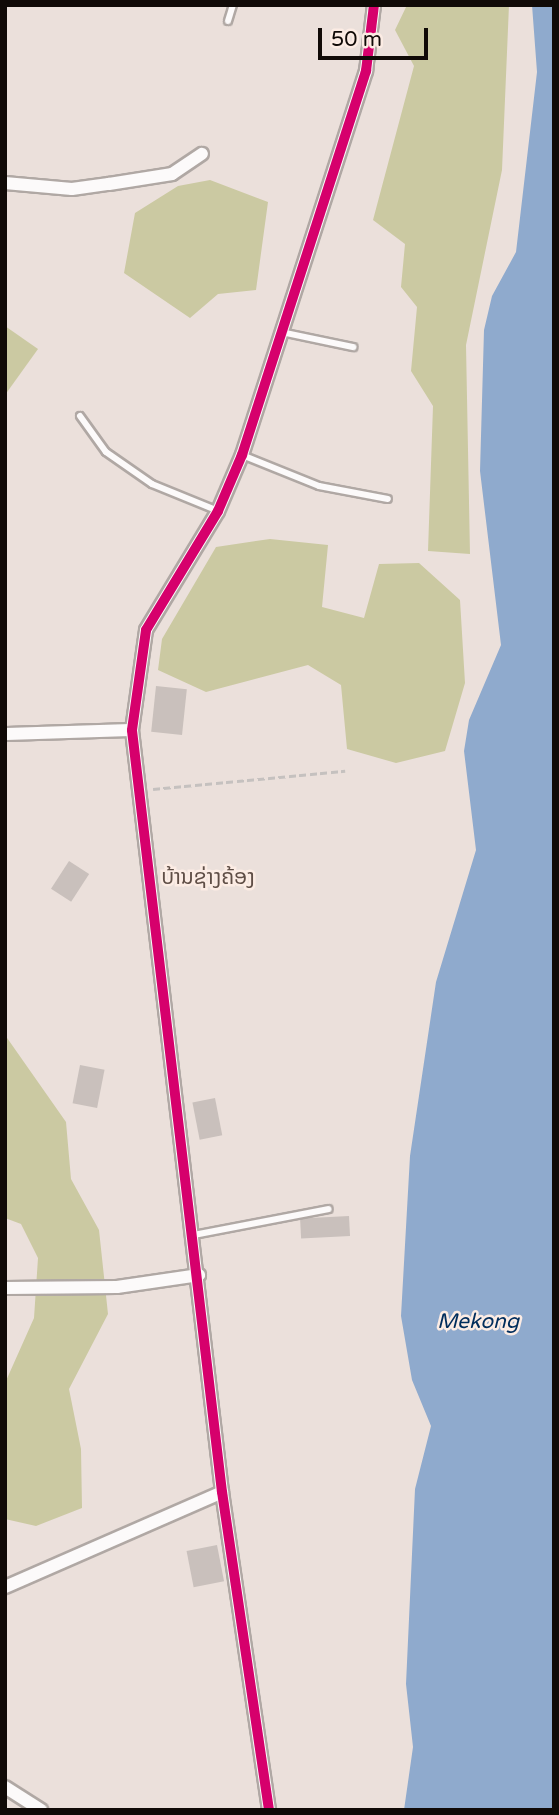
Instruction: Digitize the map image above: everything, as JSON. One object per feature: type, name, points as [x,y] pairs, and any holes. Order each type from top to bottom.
[{"type":"street","points":[[269,1810],[222,1492],[143,790],[132,730],[146,630],[218,511],[242,455],[366,71],[374,5]]},
{"type":"street","points":[[5,183],[72,189],[109,184],[172,174],[202,154]]},
{"type":"street","points":[[5,734],[132,730]]},
{"type":"street","points":[[5,1288],[117,1287],[199,1275]]},
{"type":"street","points":[[5,1587],[222,1492]]},
{"type":"street","points":[[5,1787],[41,1810]]},
{"type":"lane","points":[[228,21],[233,5]]},
{"type":"lane","points":[[281,332],[353,347]]},
{"type":"lane","points":[[80,416],[106,452],[152,484],[218,511]]},
{"type":"lane","points":[[242,455],[318,486],[388,499]]},
{"type":"lane","points":[[194,1235],[329,1209]]},
{"type":"path","points":[[143,790],[345,771]]},
{"type":"shaded area","points":[[407,5],[509,5],[502,170],[466,345],[470,554],[428,551],[433,406],[411,371],[417,307],[401,287],[405,244],[373,220],[414,66],[395,30]]},
{"type":"shaded area","points":[[210,180],[268,202],[256,290],[218,294],[190,318],[124,273],[135,213],[178,186]]},
{"type":"shaded area","points":[[5,326],[38,349],[5,395]]},
{"type":"shaded area","points":[[270,539],[328,545],[322,607],[364,618],[379,564],[419,563],[460,600],[465,683],[445,751],[396,763],[347,749],[341,685],[308,665],[206,692],[158,670],[162,639],[216,547]]},
{"type":"shaded area","points":[[5,1035],[66,1122],[71,1179],[99,1230],[108,1314],[69,1389],[81,1449],[82,1508],[36,1526],[5,1519],[5,1383],[34,1318],[38,1258],[21,1224],[5,1218]]},
{"type":"water","name":"Mekong","points":[[532,5],[554,5],[554,1810],[404,1810],[413,1747],[406,1684],[415,1489],[431,1426],[412,1380],[401,1316],[410,1156],[436,982],[476,850],[464,751],[469,720],[501,645],[480,471],[484,330],[492,296],[516,252],[537,72]]},
{"type":"building","points":[[156,686],[187,689],[182,735],[151,732]]},
{"type":"building","points":[[69,861],[89,874],[71,902],[51,889]]},
{"type":"building","points":[[80,1065],[105,1070],[97,1108],[73,1103]]},
{"type":"building","points":[[215,1098],[222,1135],[200,1140],[192,1102]]},
{"type":"building","points":[[349,1216],[350,1236],[301,1239],[300,1219]]},
{"type":"building","points":[[217,1545],[224,1581],[194,1587],[187,1551]]},
{"type":"cycle path","points":[[269,1810],[222,1492],[132,730],[146,630],[218,511],[242,455],[366,71],[374,5]]},
{"type":"district","name":"ບ້ານຊ່າງຄ້ອງ","points":[[208,878]]}]
